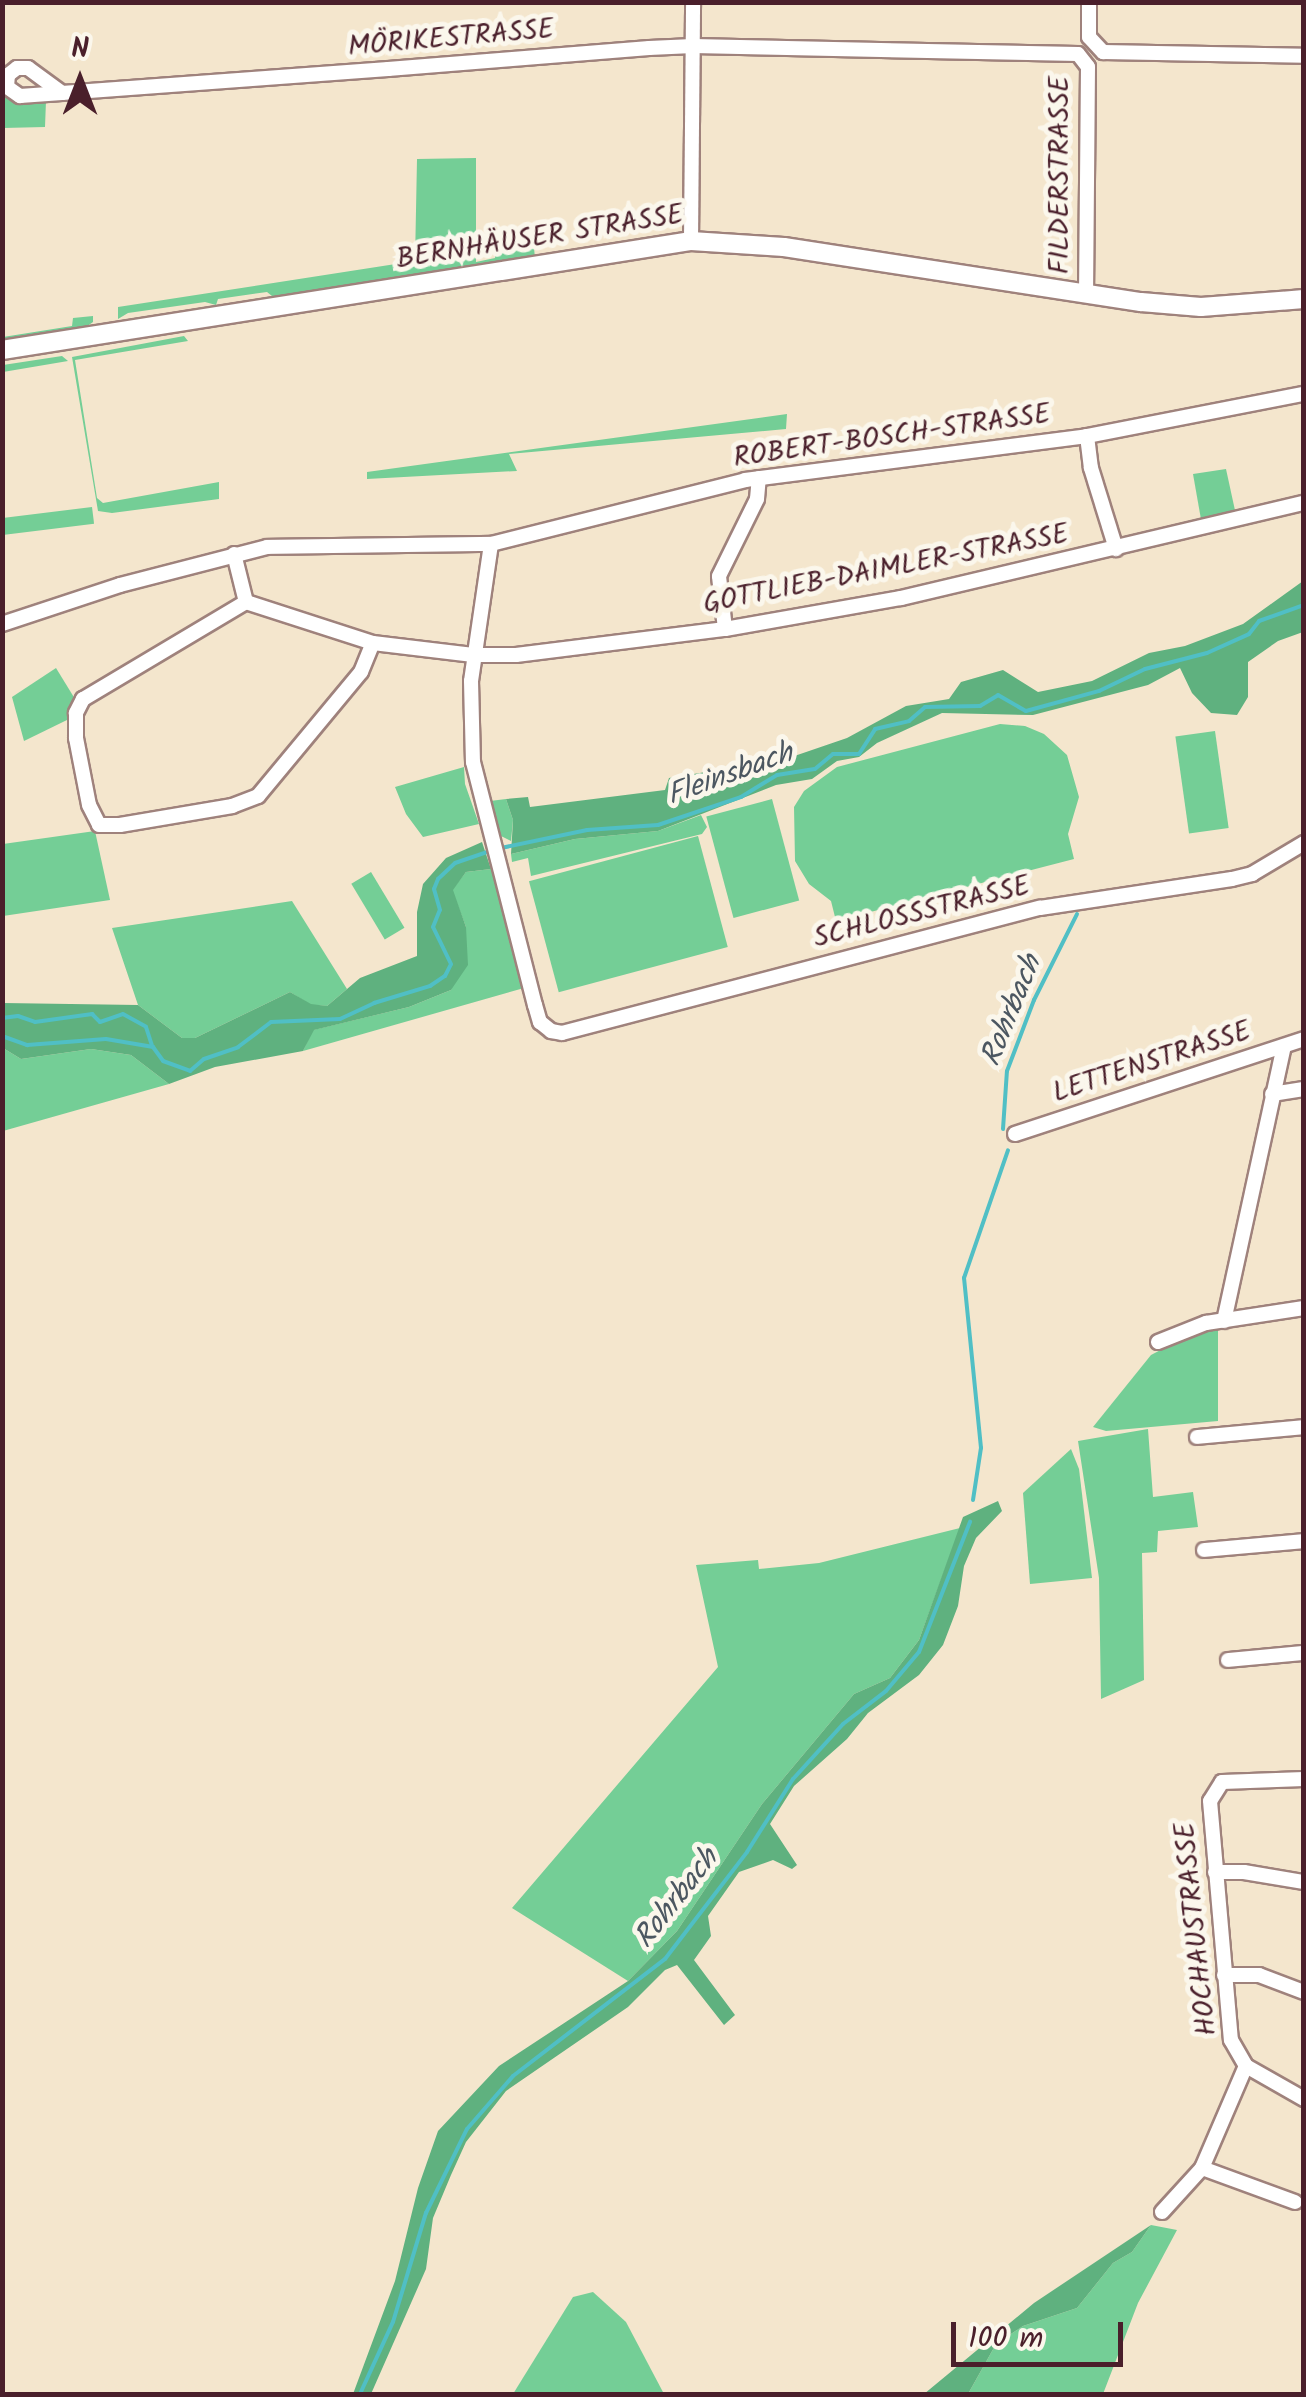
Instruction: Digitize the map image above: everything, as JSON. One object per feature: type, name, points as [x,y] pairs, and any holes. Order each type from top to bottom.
[{"type":"street","points":[[691,241],[692,2]]},
{"type":"street","name":"FILDERSTRASSE","points":[[1086,294],[1089,2]]},
{"type":"street","name":"MÖRIKESTRASSE","points":[[62,93],[693,46],[1304,56]]},
{"type":"street","name":"BERNHÄUSER STRASSE","points":[[2,350],[691,241],[784,248],[1086,294],[1200,307],[1304,300]]},
{"type":"street","name":"ROBERT-BOSCH-STRASSE","points":[[2,624],[120,585],[234,554],[321,544],[491,544],[759,478],[1087,436],[1304,394]]},
{"type":"street","points":[[1087,436],[1091,468],[1116,549]]},
{"type":"street","points":[[725,629],[720,576],[756,500],[759,478]]},
{"type":"street","name":"GOTTLIEB-DAIMLER-STRASSE","points":[[246,602],[372,643],[473,655],[516,654],[725,629],[901,598],[1304,503]]},
{"type":"street","points":[[473,655],[491,544]]},
{"type":"street","points":[[234,554],[246,602],[83,699],[76,713],[76,738],[89,805],[99,824],[195,812],[258,796],[361,672],[372,643]]},
{"type":"street","name":"SCHLOSSSTRASSE","points":[[473,655],[470,731],[488,829],[538,1016],[551,1031],[562,1033],[1031,910],[1232,880],[1264,868],[1304,843]]},
{"type":"street","name":"LETTENSTRASSE","points":[[1015,1134],[1304,1039]]},
{"type":"street","points":[[1224,1320],[1284,1046]]},
{"type":"street","points":[[1272,1094],[1304,1089]]},
{"type":"street","points":[[1158,1342],[1187,1328],[1304,1308]]},
{"type":"street","points":[[1197,1437],[1304,1427]]},
{"type":"street","points":[[1204,1550],[1304,1541]]},
{"type":"street","points":[[1228,1660],[1304,1653]]},
{"type":"street","name":"HOCHAUSTRASSE","points":[[1304,1778],[1222,1782],[1210,1801],[1231,2040],[1246,2066],[1304,2099]]},
{"type":"street","points":[[1214,1872],[1274,1875],[1304,1882]]},
{"type":"street","points":[[1224,1975],[1260,1976],[1304,1992]]},
{"type":"street","points":[[1162,2212],[1202,2168],[1246,2066]]},
{"type":"street","points":[[1202,2168],[1295,2202]]},
{"type":"green space","points":[[3,94],[17,104],[46,101],[45,127],[3,128]]},
{"type":"green space","points":[[476,158],[476,262],[495,258],[495,246],[534,248],[535,258],[297,296],[272,296],[267,292],[218,299],[216,305],[205,302],[128,313],[118,319],[118,307],[415,261],[417,159]]},
{"type":"green space","points":[[93,316],[93,322],[83,329],[3,342],[3,337],[72,326],[73,318]]},
{"type":"green space","points":[[184,336],[188,341],[75,360],[97,498],[103,503],[219,482],[219,499],[112,513],[98,511],[72,357]]},
{"type":"green space","points":[[62,356],[68,361],[3,372],[3,365]]},
{"type":"green space","points":[[787,414],[786,429],[509,454],[517,471],[367,479],[367,472]]},
{"type":"green space","points":[[1226,469],[1236,515],[1202,525],[1193,474]]},
{"type":"green space","points":[[92,507],[94,524],[5,535],[3,518]]},
{"type":"green space","points":[[1303,581],[1303,632],[1278,641],[1248,662],[1248,697],[1237,715],[1211,713],[1192,693],[1180,668],[1148,685],[1033,715],[942,713],[877,743],[859,757],[837,761],[812,779],[776,785],[658,831],[575,839],[511,854],[513,820],[506,799],[528,797],[530,807],[665,790],[669,778],[718,770],[736,776],[847,738],[906,706],[949,699],[961,682],[1003,670],[1038,692],[1092,681],[1149,653],[1185,646],[1243,624]]},
{"type":"green space","points":[[56,668],[75,699],[67,720],[24,741],[12,697]]},
{"type":"green space","points":[[1000,724],[1025,726],[1044,734],[1067,755],[1079,797],[1068,834],[1074,859],[836,921],[831,901],[809,884],[795,861],[794,807],[804,791],[837,767]]},
{"type":"green space","points":[[1215,731],[1229,828],[1189,834],[1175,737]]},
{"type":"green space","points":[[464,767],[465,784],[479,824],[423,837],[406,814],[395,787]]},
{"type":"green space","points":[[506,799],[513,820],[511,841],[501,836],[490,801]]},
{"type":"green space","points":[[772,799],[799,900],[733,918],[706,817]]},
{"type":"green space","points":[[701,815],[707,827],[702,834],[531,876],[528,858],[512,862],[511,854],[575,839],[658,831]]},
{"type":"green space","points":[[95,831],[110,900],[3,916],[3,844]]},
{"type":"green space","points":[[698,836],[728,947],[559,992],[529,881]]},
{"type":"green space","points":[[482,842],[491,869],[466,872],[453,890],[466,927],[468,965],[451,990],[409,1007],[314,1030],[303,1051],[215,1067],[169,1084],[131,1055],[91,1049],[21,1059],[3,1048],[3,1003],[138,1005],[182,1038],[195,1038],[290,992],[311,1004],[327,1006],[360,978],[417,956],[417,912],[423,884],[446,858]]},
{"type":"green space","points":[[491,869],[524,988],[303,1051],[313,1030],[409,1007],[451,990],[466,927],[452,890],[466,872]]},
{"type":"green space","points":[[371,872],[404,928],[385,940],[351,884]]},
{"type":"green space","points":[[292,901],[347,989],[327,1006],[311,1005],[290,992],[195,1038],[182,1038],[138,1005],[112,928]]},
{"type":"green space","points":[[3,1048],[21,1059],[91,1049],[131,1055],[169,1084],[3,1131]]},
{"type":"green space","points":[[1218,1328],[1218,1421],[1106,1431],[1093,1427],[1151,1355],[1193,1333]]},
{"type":"green space","points":[[1148,1429],[1153,1497],[1193,1492],[1198,1527],[1158,1531],[1157,1552],[1142,1553],[1144,1680],[1101,1699],[1099,1578],[1078,1441]]},
{"type":"green space","points":[[1071,1449],[1079,1469],[1092,1578],[1030,1584],[1023,1493]]},
{"type":"green space","points":[[998,1501],[1002,1511],[976,1538],[964,1566],[958,1606],[943,1645],[919,1675],[868,1713],[847,1739],[794,1786],[770,1824],[797,1865],[792,1869],[773,1860],[739,1872],[708,1916],[711,1936],[694,1960],[735,2015],[724,2025],[677,1965],[665,1970],[628,2007],[506,2091],[466,2142],[451,2175],[433,2218],[426,2269],[371,2394],[353,2394],[395,2281],[418,2188],[438,2131],[499,2066],[628,1981],[677,1931],[762,1804],[854,1694],[890,1678],[919,1640],[963,1517]]},
{"type":"green space","points":[[960,1528],[919,1640],[890,1678],[854,1694],[762,1804],[677,1931],[628,1981],[512,1908],[718,1667],[696,1565],[758,1560],[759,1569],[819,1563]]},
{"type":"green space","points":[[1151,2225],[1177,2230],[1138,2303],[1103,2394],[968,2394],[996,2344],[1023,2326],[1077,2308],[1113,2263],[1132,2252]]},
{"type":"green space","points":[[1151,2225],[1132,2252],[1113,2263],[1077,2308],[1023,2326],[996,2344],[968,2394],[924,2394],[1034,2303]]},
{"type":"green space","points":[[593,2292],[626,2322],[664,2394],[513,2394],[573,2297]]},
{"type":"waterway","name":"Fleinsbach","points":[[501,848],[587,830],[658,825],[741,797],[777,775],[815,769],[833,754],[859,754],[875,729],[909,721],[925,707],[980,706],[998,695],[1026,711],[1099,691],[1145,669],[1207,653],[1249,634],[1259,621],[1304,605]]},
{"type":"waterway","name":"Fleinsbach","points":[[2,1036],[27,1045],[106,1039],[153,1047],[163,1061],[190,1071],[204,1059],[238,1047],[271,1022],[340,1019],[374,1003],[430,986],[445,976],[451,964],[433,927],[440,910],[434,889],[438,879],[455,863],[492,850]]},
{"type":"waterway","name":"Rohrbach","points":[[1003,1129],[1007,1071],[1034,1000],[1077,914]]},
{"type":"waterway","name":"Fleinsbach","points":[[2,1018],[18,1016],[35,1022],[92,1014],[100,1022],[123,1014],[146,1027],[152,1046]]},
{"type":"waterway","name":"Rohrbach","points":[[973,1500],[981,1448],[964,1278],[1008,1150]]},
{"type":"waterway","name":"Rohrbach","points":[[360,2394],[393,2322],[426,2213],[467,2129],[513,2076],[665,1959],[747,1852],[793,1779],[843,1724],[886,1691],[919,1652],[970,1522]]}]
